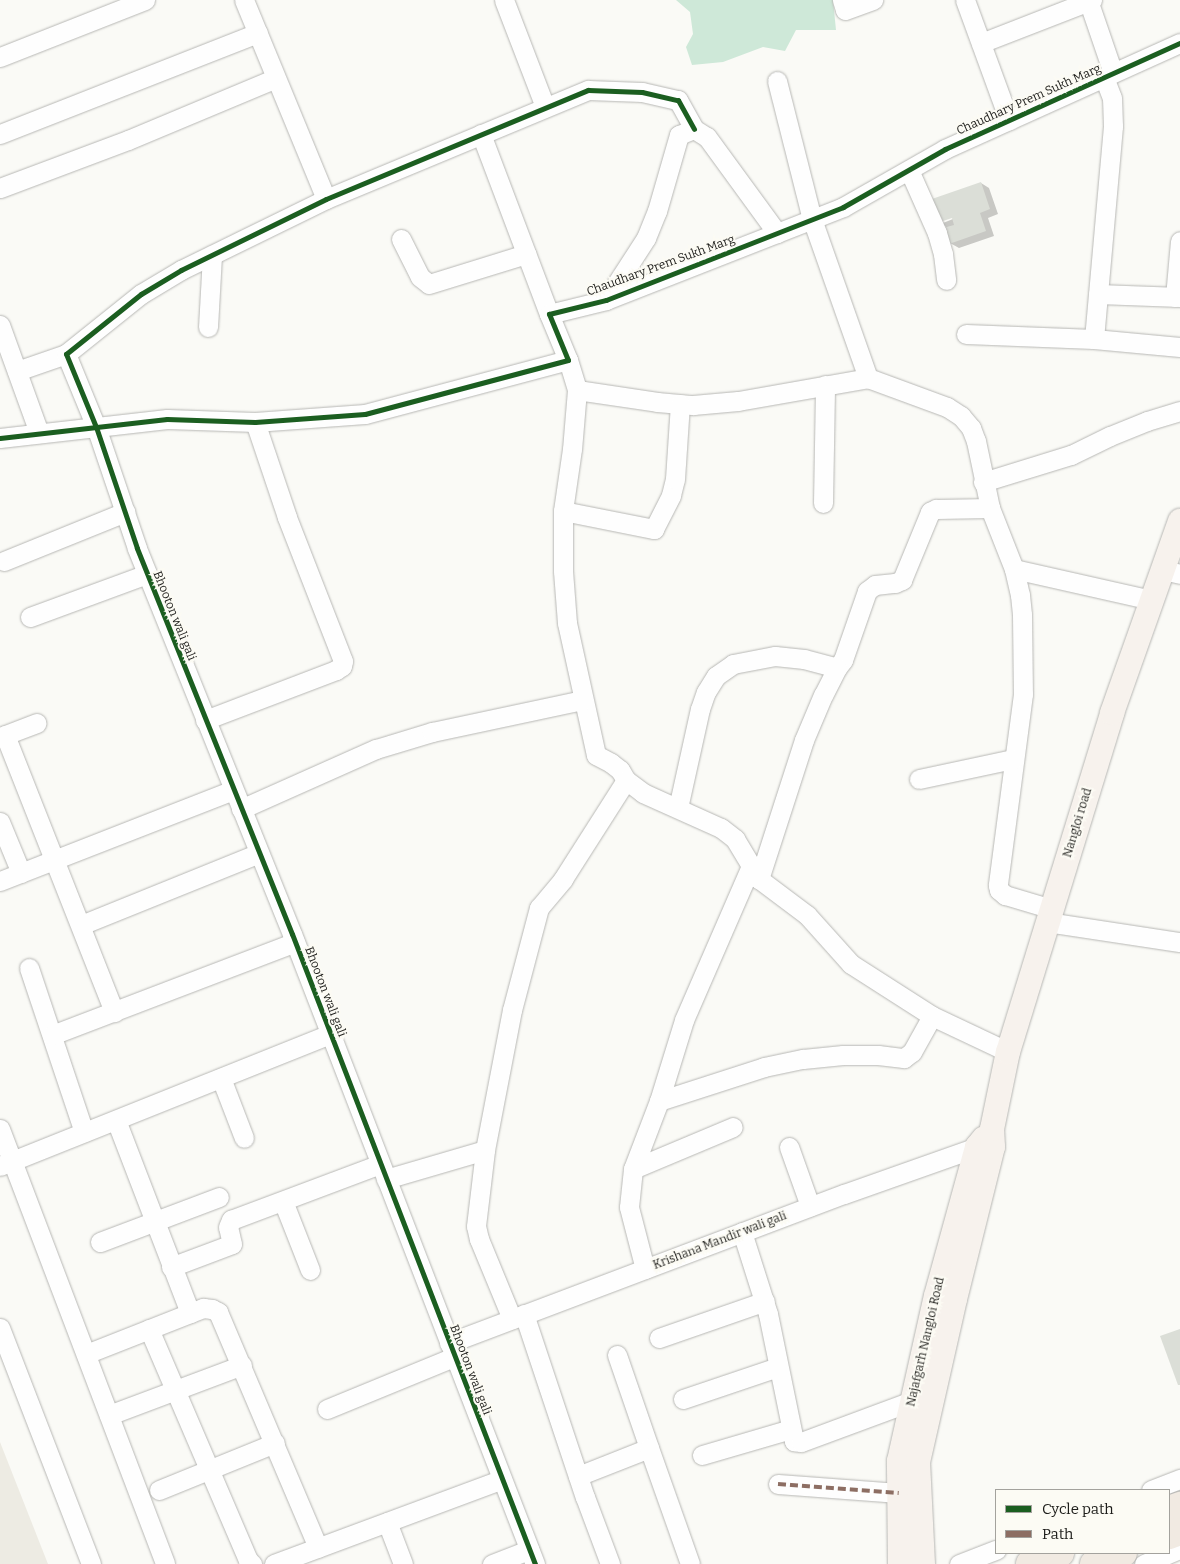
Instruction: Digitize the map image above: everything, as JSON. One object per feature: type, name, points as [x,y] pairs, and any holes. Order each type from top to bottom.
[{"type":"highway","points":[[1030,1564],[1057,1554]]},
{"type":"highway","points":[[1094,1564],[1120,1554]]},
{"type":"main road","name":"Nangloi road","points":[[987,1141],[1008,1052],[1112,713],[1152,600],[1171,572],[1180,521]]},
{"type":"main road","name":"Najafgarh Nangloi Road","points":[[900,1564],[899,1461],[936,1296],[987,1141]]},
{"type":"main road","points":[[923,1564],[918,1462],[955,1299],[987,1141]]},
{"type":"street","points":[[0,57],[145,0]]},
{"type":"street","points":[[244,0],[326,199]]},
{"type":"street","points":[[504,0],[545,107]]},
{"type":"street","points":[[842,0],[845,10],[873,0]]},
{"type":"street","points":[[965,0],[1009,120]]},
{"type":"street","points":[[982,43],[1089,0],[1109,75],[1113,118],[1094,339]]},
{"type":"street","points":[[0,134],[258,33]]},
{"type":"street","name":"Chaudhary Prem Sukh Marg","points":[[549,314],[606,300],[843,207],[945,149],[1180,43]]},
{"type":"street","points":[[0,188],[128,140],[276,78]]},
{"type":"street","points":[[777,81],[812,220],[868,378]]},
{"type":"street","points":[[17,371],[66,354],[140,294],[212,255],[326,199],[588,90],[642,92],[678,100],[694,129],[707,137],[777,233]]},
{"type":"street","points":[[606,300],[646,238],[657,211],[680,135],[694,129]]},
{"type":"street","points":[[481,134],[568,360],[577,390],[572,449],[563,511],[563,572],[567,622],[596,756],[611,763],[626,780],[643,793],[721,828],[735,839],[755,872],[807,915],[850,964],[932,1016],[1008,1052]]},
{"type":"street","points":[[909,170],[937,233],[943,254],[946,280]]},
{"type":"street","points":[[401,239],[420,277],[429,284],[526,254]]},
{"type":"street","points":[[1098,294],[1177,297],[1180,241]]},
{"type":"street","points":[[208,327],[212,255]]},
{"type":"street","points":[[0,325],[39,433]]},
{"type":"street","points":[[966,334],[1094,339],[1180,347]]},
{"type":"street","name":"Bhooton wali gali","points":[[66,354],[96,427],[147,574],[295,942],[532,1557]]},
{"type":"street","points":[[0,438],[167,419],[255,422],[365,414],[568,360]]},
{"type":"street","points":[[577,390],[680,404],[738,401],[868,378],[947,407],[961,416],[971,428],[976,441],[983,482],[990,508],[1014,569],[1020,595],[1023,694],[1013,759],[999,890],[1005,895],[1050,916],[1180,942]]},
{"type":"street","points":[[823,503],[825,385]]},
{"type":"street","points":[[563,511],[654,529],[671,495],[675,479],[680,404]]},
{"type":"street","points":[[983,482],[1071,455],[1128,428],[1180,411]]},
{"type":"street","points":[[205,720],[336,670],[342,666],[343,661],[287,517],[255,422]]},
{"type":"street","points":[[645,1269],[629,1206],[634,1169],[659,1101],[684,1020],[755,872],[804,740],[837,668],[843,660],[867,591],[875,585],[895,583],[902,580],[930,512],[936,509],[990,508]]},
{"type":"street","points":[[4,561],[124,512]]},
{"type":"street","points":[[1014,569],[1152,600]]},
{"type":"street","points":[[30,618],[147,574]]},
{"type":"street","points":[[678,808],[700,709],[706,692],[716,676],[733,664],[775,656],[804,659],[837,668]]},
{"type":"street","points":[[241,809],[376,749],[432,732],[583,700]]},
{"type":"street","points":[[36,723],[2,736],[55,860],[114,1012]]},
{"type":"street","points":[[919,779],[1013,759]]},
{"type":"street","points":[[610,1564],[518,1316],[479,1239],[476,1226],[486,1150],[512,1010],[536,916],[539,908],[563,879],[596,831],[626,780]]},
{"type":"street","points":[[0,881],[233,790]]},
{"type":"street","points":[[0,822],[21,873]]},
{"type":"street","points":[[81,925],[259,852]]},
{"type":"street","points":[[52,1035],[295,942]]},
{"type":"street","points":[[28,968],[84,1132]]},
{"type":"street","points":[[659,1101],[764,1067],[803,1059],[852,1055],[904,1058],[912,1052],[932,1016]]},
{"type":"street","points":[[6,1164],[330,1034]]},
{"type":"street","points":[[221,1078],[244,1138]]},
{"type":"street","points":[[116,1120],[190,1313]]},
{"type":"street","points":[[634,1169],[733,1126]]},
{"type":"street","points":[[0,1129],[6,1164],[86,1354],[165,1564]]},
{"type":"street","name":"Krishana Mandir wali gali","points":[[326,1408],[452,1350],[518,1316],[987,1141]]},
{"type":"street","points":[[789,1147],[810,1206]]},
{"type":"street","points":[[171,1267],[230,1246],[233,1242],[228,1227],[229,1222],[283,1201],[383,1172],[486,1150]]},
{"type":"street","points":[[100,1242],[219,1197]]},
{"type":"street","points":[[283,1201],[310,1270]]},
{"type":"street","points":[[742,1232],[764,1302],[794,1442],[797,1443],[912,1401]]},
{"type":"street","points":[[659,1338],[764,1302]]},
{"type":"street","points":[[86,1354],[203,1308],[218,1312],[318,1548]]},
{"type":"street","points":[[0,1328],[91,1564]]},
{"type":"street","points":[[149,1329],[248,1560],[252,1564]]},
{"type":"street","points":[[617,1355],[690,1564]]},
{"type":"street","points":[[109,1415],[242,1365]]},
{"type":"street","points":[[683,1399],[778,1367]]},
{"type":"street","points":[[702,1455],[791,1429]]},
{"type":"street","points":[[159,1490],[275,1443]]},
{"type":"street","points":[[578,1476],[649,1448]]},
{"type":"street","points":[[274,1564],[502,1479]]},
{"type":"street","points":[[1153,1489],[1180,1479]]},
{"type":"street","points":[[778,1484],[899,1493]]},
{"type":"street","points":[[387,1522],[403,1564]]},
{"type":"street","points":[[959,1564],[995,1550]]},
{"type":"street","points":[[1144,1564],[1168,1554]]},
{"type":"street","points":[[492,1564],[532,1557]]},
{"type":"shaded area","points":[[676,0],[833,0],[836,30],[796,30],[785,51],[763,47],[723,62],[692,65],[686,47],[693,34],[690,12]]},
{"type":"shaded area","points":[[0,1442],[48,1564],[0,1564]]},
{"type":"building","points":[[981,182],[990,209],[980,213],[986,231],[949,244],[943,228],[954,225],[952,218],[937,223],[929,200]]},
{"type":"building","points":[[1180,1329],[1180,1385],[1178,1385],[1160,1336]]},
{"type":"marked path","points":[[778,1484],[899,1493]]},
{"type":"cycle path","points":[[0,438],[167,419],[255,422],[365,414],[568,360],[549,314],[606,300],[843,207],[945,149],[1180,43]]},
{"type":"cycle path","points":[[535,1564],[292,934],[137,548],[96,427],[66,354],[141,294],[181,270],[326,199],[588,90],[642,92],[678,100],[694,129]]}]
